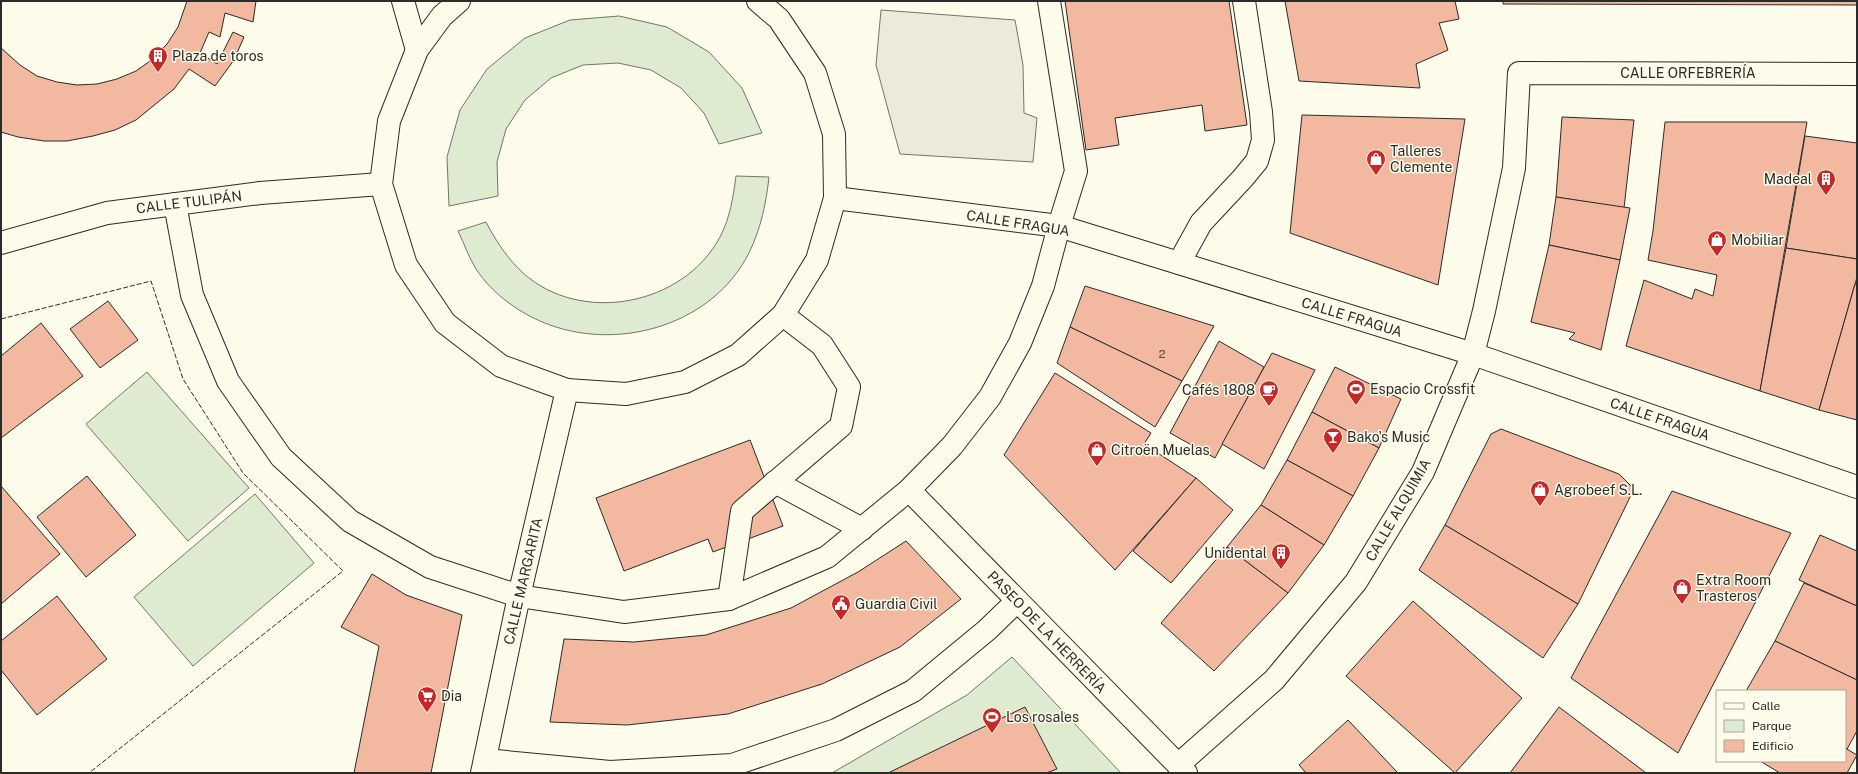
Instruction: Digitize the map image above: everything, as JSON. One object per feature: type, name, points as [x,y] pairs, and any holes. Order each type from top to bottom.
[{"type":"main road","points":[[403,1],[417,50]]},
{"type":"main road","points":[[459,1],[442,16],[417,50],[389,121],[381,184],[406,265],[446,323],[501,366],[567,390],[626,394],[685,382],[738,355],[783,315],[817,260],[834,198],[834,134],[815,72],[779,19],[758,1]]},
{"type":"main road","points":[[175,204],[194,302],[228,381],[282,457],[350,521],[430,567],[519,596],[624,612],[729,599],[827,557],[909,490],[952,446],[993,390],[1020,343],[1043,286],[1058,226],[1076,171],[1049,1]]},
{"type":"main road","points":[[1179,263],[1202,223],[1257,161],[1263,140],[1261,112],[1244,1]]},
{"type":"main road","name":"CALLE ORFEBRERÍA","points":[[1519,73],[1857,74]]},
{"type":"main road","name":"CALLE ALQUIMIA","points":[[1182,769],[1274,680],[1356,582],[1423,472],[1473,354],[1514,168],[1519,73]]},
{"type":"main road","name":"CALLE TULIPÁN","points":[[1,243],[107,213],[260,193],[381,184]]},
{"type":"main road","name":"CALLE FRAGUA","points":[[834,198],[1058,226],[1473,354],[1857,487]]},
{"type":"main road","points":[[729,599],[742,511],[841,426],[849,387],[822,345],[783,315]]},
{"type":"main road","name":"CALLE MARGARITA","points":[[483,766],[519,596],[567,390]]},
{"type":"main road","points":[[775,482],[862,529]]},
{"type":"main road","name":"PASEO DE LA HERRERÍA","points":[[909,490],[1182,769]]},
{"type":"main road","points":[[483,766],[610,772],[732,765],[836,730],[913,691],[987,630],[1017,601]]},
{"type":"green space","points":[[619,16],[667,27],[709,52],[742,88],[762,133],[719,144],[704,113],[681,88],[651,70],[618,63],[583,65],[551,78],[525,100],[506,129],[497,162],[498,196],[449,206],[447,157],[460,110],[487,69],[525,38],[570,20]]},
{"type":"green space","points":[[736,176],[769,177],[757,234],[749,253],[733,278],[713,298],[689,314],[663,325],[635,332],[606,335],[578,332],[550,325],[529,316],[500,296],[483,278],[473,265],[458,231],[486,222],[498,243],[512,261],[523,273],[547,289],[573,299],[601,303],[629,300],[657,292],[682,279],[703,260],[720,237],[726,223],[729,215]]},
{"type":"green space","points":[[147,372],[249,488],[188,541],[86,424]]},
{"type":"green space","points":[[255,494],[314,563],[193,666],[134,597]]},
{"type":"green space","name":"Los rosales","points":[[1012,657],[1121,773],[832,773],[967,695]]},
{"type":"shaded area","points":[[881,10],[1015,20],[1023,65],[1024,113],[1037,118],[1033,162],[900,154],[876,65]]},
{"type":"building","name":"Plaza de toros","points":[[187,1],[256,1],[253,22],[225,13],[220,37],[209,32],[200,53],[217,64],[233,32],[244,37],[234,60],[215,86],[189,69],[174,89],[136,120],[115,130],[93,136],[67,141],[44,141],[18,137],[1,132],[1,48],[20,65],[37,76],[57,82],[77,85],[97,84],[117,79],[136,71],[153,59],[167,44],[178,27]]},
{"type":"building","points":[[1065,1],[1229,1],[1247,125],[1205,131],[1202,105],[1115,118],[1119,145],[1086,150]]},
{"type":"building","points":[[1285,1],[1455,1],[1459,19],[1439,23],[1448,50],[1416,64],[1420,88],[1299,81]]},
{"type":"building","points":[[1503,1],[1857,1],[1857,5],[1503,4]]},
{"type":"building","name":"Talleres Clemente","points":[[1302,115],[1465,119],[1438,285],[1290,233]]},
{"type":"building","points":[[1562,117],[1634,120],[1624,208],[1556,197]]},
{"type":"building","name":"Mobiliar","points":[[1665,122],[1807,122],[1760,391],[1626,346],[1644,280],[1692,299],[1695,289],[1713,296],[1717,275],[1648,260],[1653,231]]},
{"type":"building","name":"Madeal","points":[[1805,136],[1857,143],[1857,259],[1786,248]]},
{"type":"building","points":[[1556,197],[1630,208],[1620,260],[1549,245]]},
{"type":"building","points":[[1549,245],[1620,260],[1601,350],[1569,339],[1575,333],[1531,322]]},
{"type":"building","points":[[1786,248],[1857,259],[1857,277],[1819,410],[1760,391]]},
{"type":"building","points":[[1855,284],[1857,284],[1857,420],[1819,410]]},
{"type":"building","points":[[1085,286],[1214,326],[1182,381],[1070,327]]},
{"type":"building","points":[[108,301],[138,340],[100,368],[70,329]]},
{"type":"building","points":[[41,323],[83,376],[1,438],[1,356]]},
{"type":"building","points":[[1070,327],[1182,381],[1155,427],[1057,363]]},
{"type":"building","points":[[1219,341],[1264,367],[1215,458],[1170,433]]},
{"type":"building","name":"Cafés 1808","points":[[1272,353],[1315,370],[1264,469],[1222,444]]},
{"type":"building","name":"Espacio Crossfit","points":[[1335,367],[1401,399],[1379,448],[1312,412]]},
{"type":"building","name":"Citroën Muelas","points":[[1055,373],[1151,433],[1144,444],[1196,478],[1115,570],[1004,455]]},
{"type":"building","name":"Bako's Music","points":[[1312,412],[1379,448],[1353,496],[1287,460]]},
{"type":"building","name":"Agrobeef S.L.","points":[[1501,429],[1619,474],[1634,489],[1578,604],[1445,525],[1491,434]]},
{"type":"building","points":[[750,440],[783,526],[713,552],[708,539],[624,571],[596,498]]},
{"type":"building","points":[[1287,460],[1353,496],[1324,545],[1261,505]]},
{"type":"building","points":[[87,476],[136,535],[86,577],[37,517]]},
{"type":"building","points":[[1196,478],[1233,510],[1171,583],[1133,551]]},
{"type":"building","points":[[1,486],[60,554],[1,604]]},
{"type":"building","name":"Extra Room Trasteros","points":[[1672,491],[1791,533],[1678,753],[1571,678]]},
{"type":"building","name":"Unidental","points":[[1261,505],[1324,545],[1288,593],[1227,547]]},
{"type":"building","points":[[1445,525],[1578,604],[1543,658],[1419,570]]},
{"type":"building","points":[[1820,535],[1857,551],[1857,606],[1799,580]]},
{"type":"building","name":"Guardia Civil","points":[[906,541],[961,599],[900,647],[822,684],[728,714],[627,725],[550,722],[564,639],[634,642],[706,635],[791,608],[858,572]]},
{"type":"building","points":[[1227,547],[1288,593],[1214,671],[1161,623]]},
{"type":"building","points":[[372,574],[406,595],[462,615],[431,773],[354,773],[379,646],[341,627]]},
{"type":"building","points":[[1804,583],[1857,606],[1857,680],[1775,641]]},
{"type":"building","points":[[57,596],[107,659],[37,715],[1,670],[1,641]]},
{"type":"building","points":[[1413,601],[1522,698],[1455,773],[1346,676]]},
{"type":"building","points":[[1775,641],[1857,680],[1857,731],[1846,748],[1846,690],[1747,690]]},
{"type":"building","points":[[1025,707],[1057,769],[1046,773],[888,773]]},
{"type":"building","points":[[1559,707],[1646,773],[1510,773]]},
{"type":"building","points":[[1348,720],[1398,773],[1306,773],[1299,765]]},
{"type":"building","points":[[1846,749],[1857,755],[1847,773],[1780,773],[1762,762],[1846,762]]},
{"type":"fence","points":[[1,319],[151,281],[183,379],[243,473],[343,571],[89,773]]},
{"type":"place","name":"Plaza de toros","points":[[158,73]]},
{"type":"place","name":"Talleres Clemente","points":[[1376,176]]},
{"type":"place","name":"Madeal","points":[[1826,196]]},
{"type":"place","name":"Mobiliar","points":[[1717,257]]},
{"type":"place","name":"Espacio Crossfit","points":[[1356,406]]},
{"type":"place","name":"Cafés 1808","points":[[1269,407]]},
{"type":"place","name":"Bako's Music","points":[[1333,454]]},
{"type":"place","name":"Citroën Muelas","points":[[1097,467]]},
{"type":"place","name":"Agrobeef S.L.","points":[[1540,507]]},
{"type":"place","name":"Unidental","points":[[1281,570]]},
{"type":"place","name":"Extra Room Trasteros","points":[[1682,605]]},
{"type":"place","name":"Guardia Civil","points":[[841,621]]},
{"type":"place","name":"Dia","points":[[427,713]]},
{"type":"place","name":"Los rosales","points":[[992,734]]}]
